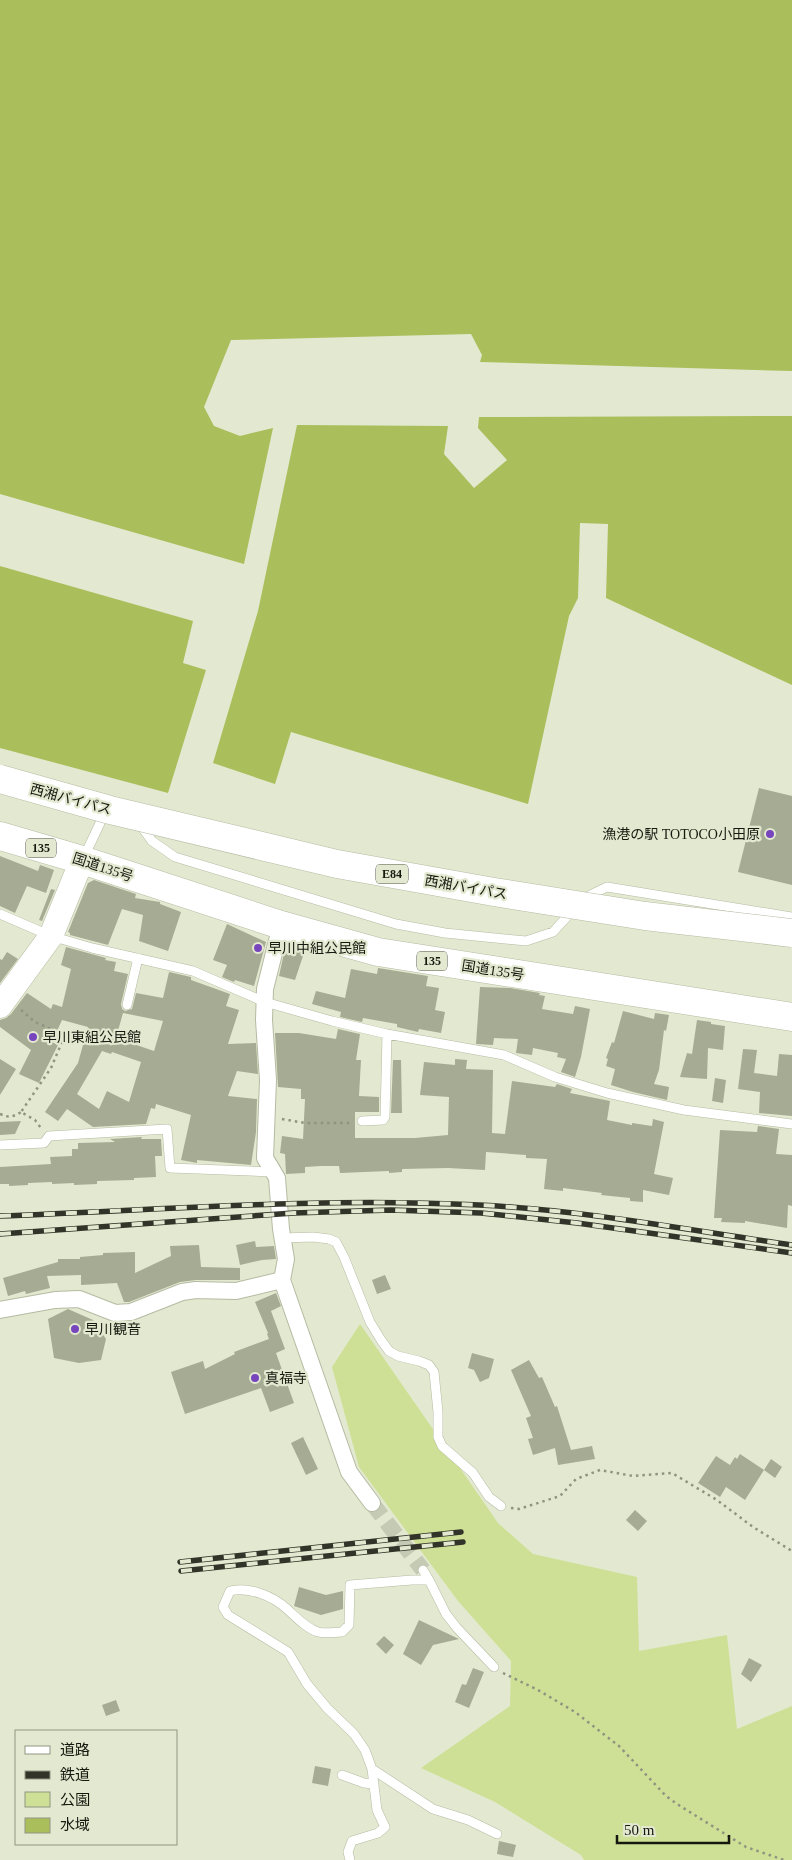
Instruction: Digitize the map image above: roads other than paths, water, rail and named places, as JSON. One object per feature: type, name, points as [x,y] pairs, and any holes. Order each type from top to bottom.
[{"type":"highway","name":"西湘バイパス","points":[[0,779],[110,810],[337,864],[645,916],[792,933]]},
{"type":"highway","name":"西湘バイパス","points":[[0,789],[99,816],[336,872],[492,900],[634,922],[792,941]]},
{"type":"highway","name":"国道135号","points":[[0,836],[82,860],[281,925],[378,952],[792,1017]]},
{"type":"main road","points":[[3,1002],[51,936],[82,860]]},
{"type":"street","points":[[281,925],[265,989],[264,1020],[268,1080],[265,1158],[277,1178],[286,1259],[282,1280],[349,1472],[372,1503]]},
{"type":"street","points":[[0,1310],[55,1300],[79,1299],[115,1313],[131,1312],[182,1292],[196,1290],[236,1291],[282,1280]]},
{"type":"lane","points":[[82,860],[101,821],[114,814],[135,818],[152,841],[175,857],[396,924],[445,933],[526,941],[553,932],[584,897],[608,887],[792,917]]},
{"type":"lane","points":[[0,914],[51,936],[92,948],[193,971],[265,1002],[332,1021],[387,1034],[504,1055],[555,1077],[607,1093],[684,1110],[792,1124]]},
{"type":"lane","points":[[127,1005],[138,958]]},
{"type":"lane","points":[[362,1121],[382,1120],[385,1117],[387,1034]]},
{"type":"lane","points":[[0,1145],[44,1143],[49,1136],[167,1129],[170,1168],[273,1172]]},
{"type":"lane","points":[[283,1238],[313,1237],[336,1242],[370,1322],[389,1351],[398,1356],[419,1360],[428,1365],[434,1372],[438,1412],[438,1437],[442,1446],[473,1473],[489,1497],[501,1506]]},
{"type":"lane","points":[[423,1570],[446,1614],[494,1667]]},
{"type":"lane","points":[[350,1860],[348,1852],[352,1841],[378,1833],[385,1826],[377,1810],[372,1769],[365,1750],[354,1734],[327,1708],[307,1684],[288,1652],[228,1615],[223,1607],[230,1591],[239,1588],[273,1599],[285,1607],[299,1621],[318,1632],[342,1632],[349,1625],[350,1585],[429,1580]]},
{"type":"lane","points":[[372,1769],[433,1809],[468,1820],[497,1834]]},
{"type":"lane","points":[[342,1775],[364,1783],[374,1784]]},
{"type":"water","points":[[0,0],[792,0],[792,371],[480,362],[482,355],[471,334],[231,340],[204,407],[214,426],[240,436],[273,428],[244,564],[0,494]]},
{"type":"water","points":[[792,416],[792,685],[606,598],[608,524],[580,523],[578,598],[569,616],[528,804],[291,732],[275,784],[213,763],[258,611],[297,425],[448,426],[444,454],[474,488],[507,460],[478,428],[479,417]]},
{"type":"water","points":[[0,566],[193,621],[183,663],[206,670],[168,793],[0,748]]},
{"type":"tunnel","points":[[372,1503],[423,1570]]},
{"type":"railway","points":[[0,1216],[299,1203],[359,1202],[479,1205],[558,1211],[792,1245]]},
{"type":"railway","points":[[0,1234],[294,1213],[391,1210],[481,1213],[577,1223],[792,1253]]},
{"type":"railway","points":[[180,1562],[461,1532]]},
{"type":"railway","points":[[181,1571],[463,1542]]},
{"type":"place","name":"漁港の駅 TOTOCO小田原","points":[[770,834]]},
{"type":"place","name":"早川中組公民館","points":[[258,948]]},
{"type":"place","name":"早川東組公民館","points":[[33,1037]]},
{"type":"place","name":"早川観音","points":[[75,1329]]},
{"type":"place","name":"真福寺","points":[[255,1378]]}]
